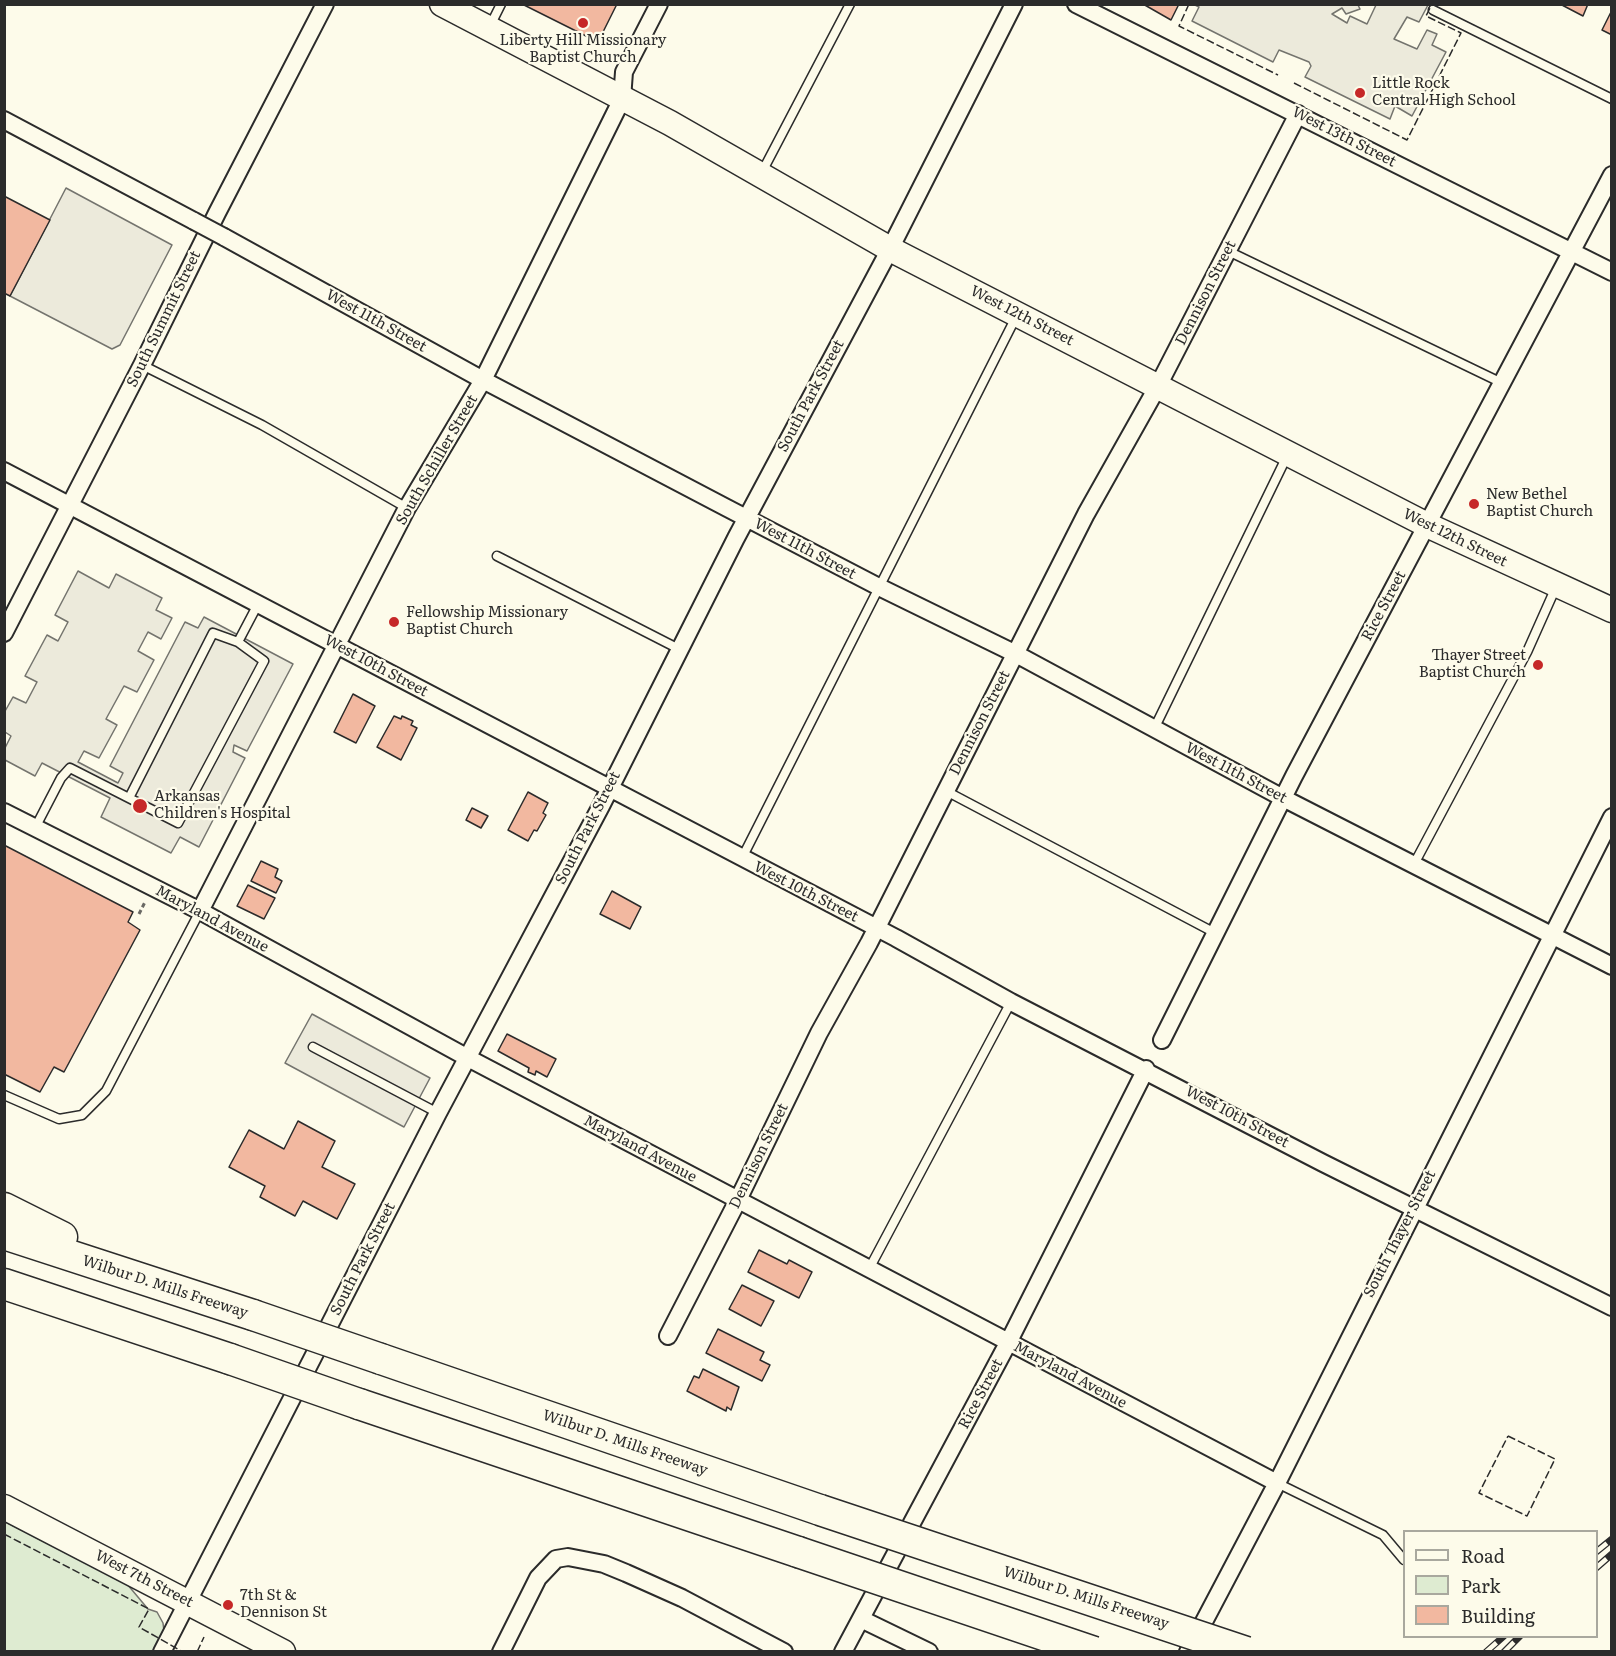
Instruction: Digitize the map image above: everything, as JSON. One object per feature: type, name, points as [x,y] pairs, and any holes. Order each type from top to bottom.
[{"type":"highway","points":[[4,1208],[155,1285]]},
{"type":"highway","name":"Wilbur D. Mills Freeway","points":[[4,1234],[155,1285],[254,1315],[820,1510],[1246,1652]]},
{"type":"highway","points":[[4,1284],[1094,1652]]},
{"type":"street","name":"South Summit Street","points":[[4,633],[142,365],[216,213],[325,4]]},
{"type":"street","name":"West 12th Street","points":[[442,4],[622,99],[890,249],[1426,525],[1611,610]]},
{"type":"street","name":"South Schiller Street","points":[[200,911],[407,508],[483,380],[622,99],[624,72],[659,4]]},
{"type":"street","name":"South Park Street","points":[[162,1652],[186,1601],[609,788],[746,518],[890,249],[1014,4]]},
{"type":"street","name":"West 13th Street","points":[[1076,4],[1611,272]]},
{"type":"street","name":"Dennison Street","points":[[668,1336],[738,1200],[819,1033],[876,928],[1086,514],[1158,386],[1298,114]]},
{"type":"street","name":"West 11th Street","points":[[4,120],[224,237],[483,380],[879,587],[1016,654],[1283,798],[1611,966]]},
{"type":"street","name":"Rice Street","points":[[1162,1040],[1283,798],[1611,175]]},
{"type":"street","name":"West 10th Street","points":[[4,471],[876,928],[1011,1002],[1146,1069],[1323,1163],[1611,1307]]},
{"type":"street","name":"Maryland Avenue","points":[[4,812],[200,911],[468,1058],[1277,1483]]},
{"type":"street","name":"South Thayer Street","points":[[1188,1652],[1277,1483],[1611,817]]},
{"type":"street","name":"Rice Street","points":[[843,1652],[1008,1343],[1146,1069]]},
{"type":"street","name":"West 7th Street","points":[[4,1507],[283,1652]]},
{"type":"street","points":[[501,1652],[538,1578],[556,1559],[568,1557],[604,1564],[626,1573],[682,1598],[784,1652]]},
{"type":"street","points":[[861,1619],[929,1652]]},
{"type":"lane","points":[[489,29],[501,4]]},
{"type":"lane","points":[[760,176],[850,4]]},
{"type":"lane","points":[[1433,10],[1611,99]]},
{"type":"lane","points":[[1228,251],[1502,383]]},
{"type":"lane","points":[[741,858],[1017,314]]},
{"type":"lane","points":[[142,365],[262,425],[407,508]]},
{"type":"lane","points":[[1154,729],[1288,454]]},
{"type":"lane","points":[[497,556],[679,649]]},
{"type":"lane","points":[[1413,866],[1527,652],[1556,586]]},
{"type":"lane","points":[[237,642],[258,604]]},
{"type":"lane","points":[[35,828],[62,778],[70,768],[178,823],[264,661],[237,642],[213,633],[129,798]]},
{"type":"lane","points":[[945,790],[1216,934]]},
{"type":"lane","points":[[4,1095],[58,1119],[82,1115],[106,1091],[200,911]]},
{"type":"lane","points":[[869,1269],[1011,1002]]},
{"type":"lane","points":[[313,1047],[438,1113]]},
{"type":"lane","points":[[1277,1483],[1383,1535],[1403,1559]]},
{"type":"path","points":[[139,914],[145,902]]},
{"type":"green space","points":[[4,1521],[127,1584],[148,1609],[157,1612],[163,1623],[164,1631],[154,1651],[5,1651]]},
{"type":"shaded area","name":"Little Rock Central High School","points":[[1195,5],[1358,5],[1360,9],[1346,14],[1342,8],[1332,14],[1347,23],[1350,16],[1367,24],[1376,5],[1428,5],[1419,22],[1407,17],[1394,39],[1417,49],[1427,30],[1437,34],[1432,45],[1446,52],[1412,116],[1395,106],[1390,119],[1305,77],[1311,66],[1309,62],[1279,50],[1273,62],[1192,21],[1199,7]]},
{"type":"shaded area","points":[[66,188],[172,245],[120,345],[112,349],[10,296]]},
{"type":"shaded area","points":[[78,571],[109,588],[116,574],[162,598],[156,610],[172,618],[161,639],[148,632],[138,651],[154,660],[137,692],[124,686],[106,719],[117,725],[99,758],[84,751],[78,762],[118,783],[123,773],[110,766],[185,622],[198,628],[204,617],[293,664],[247,751],[234,745],[233,752],[245,758],[199,847],[180,837],[171,853],[101,817],[110,798],[42,763],[35,776],[5,760],[5,748],[11,736],[5,732],[4,713],[13,697],[26,703],[37,682],[25,676],[47,635],[58,641],[68,622],[55,615]]},
{"type":"shaded area","points":[[312,1014],[430,1078],[404,1127],[285,1063]]},
{"type":"building","name":"Liberty Hill Missionary Baptist Church","points":[[522,4],[617,4],[598,42]]},
{"type":"building","points":[[1143,4],[1179,4],[1171,20]]},
{"type":"building","points":[[1560,4],[1588,4],[1583,16]]},
{"type":"building","points":[[1612,10],[1612,35],[1602,30]]},
{"type":"building","points":[[4,196],[50,220],[10,296],[4,293]]},
{"type":"building","points":[[353,694],[375,706],[356,743],[334,732]]},
{"type":"building","points":[[394,716],[401,719],[402,716],[413,721],[411,725],[417,728],[401,760],[377,747]]},
{"type":"building","points":[[528,792],[548,803],[543,813],[546,815],[528,841],[508,830]]},
{"type":"building","points":[[472,808],[488,816],[481,828],[466,820]]},
{"type":"building","points":[[4,845],[133,912],[128,922],[140,930],[64,1072],[54,1067],[40,1092],[4,1074]]},
{"type":"building","points":[[261,861],[278,869],[275,877],[282,881],[276,893],[251,881]]},
{"type":"building","points":[[248,885],[275,898],[264,919],[237,906]]},
{"type":"building","points":[[612,891],[641,907],[630,929],[600,914]]},
{"type":"building","points":[[507,1034],[556,1059],[547,1077],[536,1071],[535,1075],[528,1072],[529,1068],[498,1051]]},
{"type":"building","points":[[298,1121],[335,1141],[322,1167],[355,1184],[337,1219],[303,1201],[295,1216],[260,1197],[265,1186],[229,1167],[249,1130],[284,1149]]},
{"type":"building","points":[[759,1250],[787,1264],[789,1260],[812,1272],[799,1298],[748,1272]]},
{"type":"building","points":[[742,1285],[774,1301],[761,1326],[729,1309]]},
{"type":"building","points":[[718,1329],[764,1352],[760,1360],[770,1365],[762,1381],[706,1353]]},
{"type":"building","points":[[703,1369],[739,1387],[731,1410],[727,1407],[726,1411],[687,1391],[694,1376],[699,1378]]},
{"type":"railway","points":[[1598,1550],[1612,1539]]},
{"type":"railway","points":[[1598,1566],[1612,1554]]},
{"type":"railway","points":[[1486,1652],[1502,1638]]},
{"type":"railway","points":[[1504,1652],[1518,1638]]},
{"type":"fence","points":[[1189,4],[1179,26],[1278,75]]},
{"type":"fence","points":[[1294,83],[1407,140],[1461,33],[1426,16],[1432,4]]},
{"type":"fence","points":[[1508,1436],[1555,1459],[1527,1516],[1479,1493],[1508,1436]]},
{"type":"fence","points":[[4,1534],[149,1609],[139,1627],[183,1652]]},
{"type":"fence","points":[[197,1652],[204,1637]]},
{"type":"place","name":"Liberty Hill Missionary Baptist Church","points":[[583,23]]},
{"type":"place","name":"Little Rock Central High School","points":[[1360,93]]},
{"type":"place","name":"New Bethel Baptist Church","points":[[1474,504]]},
{"type":"place","name":"Fellowship Missionary Baptist Church","points":[[394,622]]},
{"type":"place","name":"Thayer Street Baptist Church","points":[[1538,665]]},
{"type":"place","name":"Arkansas Children's Hospital","points":[[140,806]]},
{"type":"place","name":"7th St & Dennison St","points":[[228,1605]]}]
